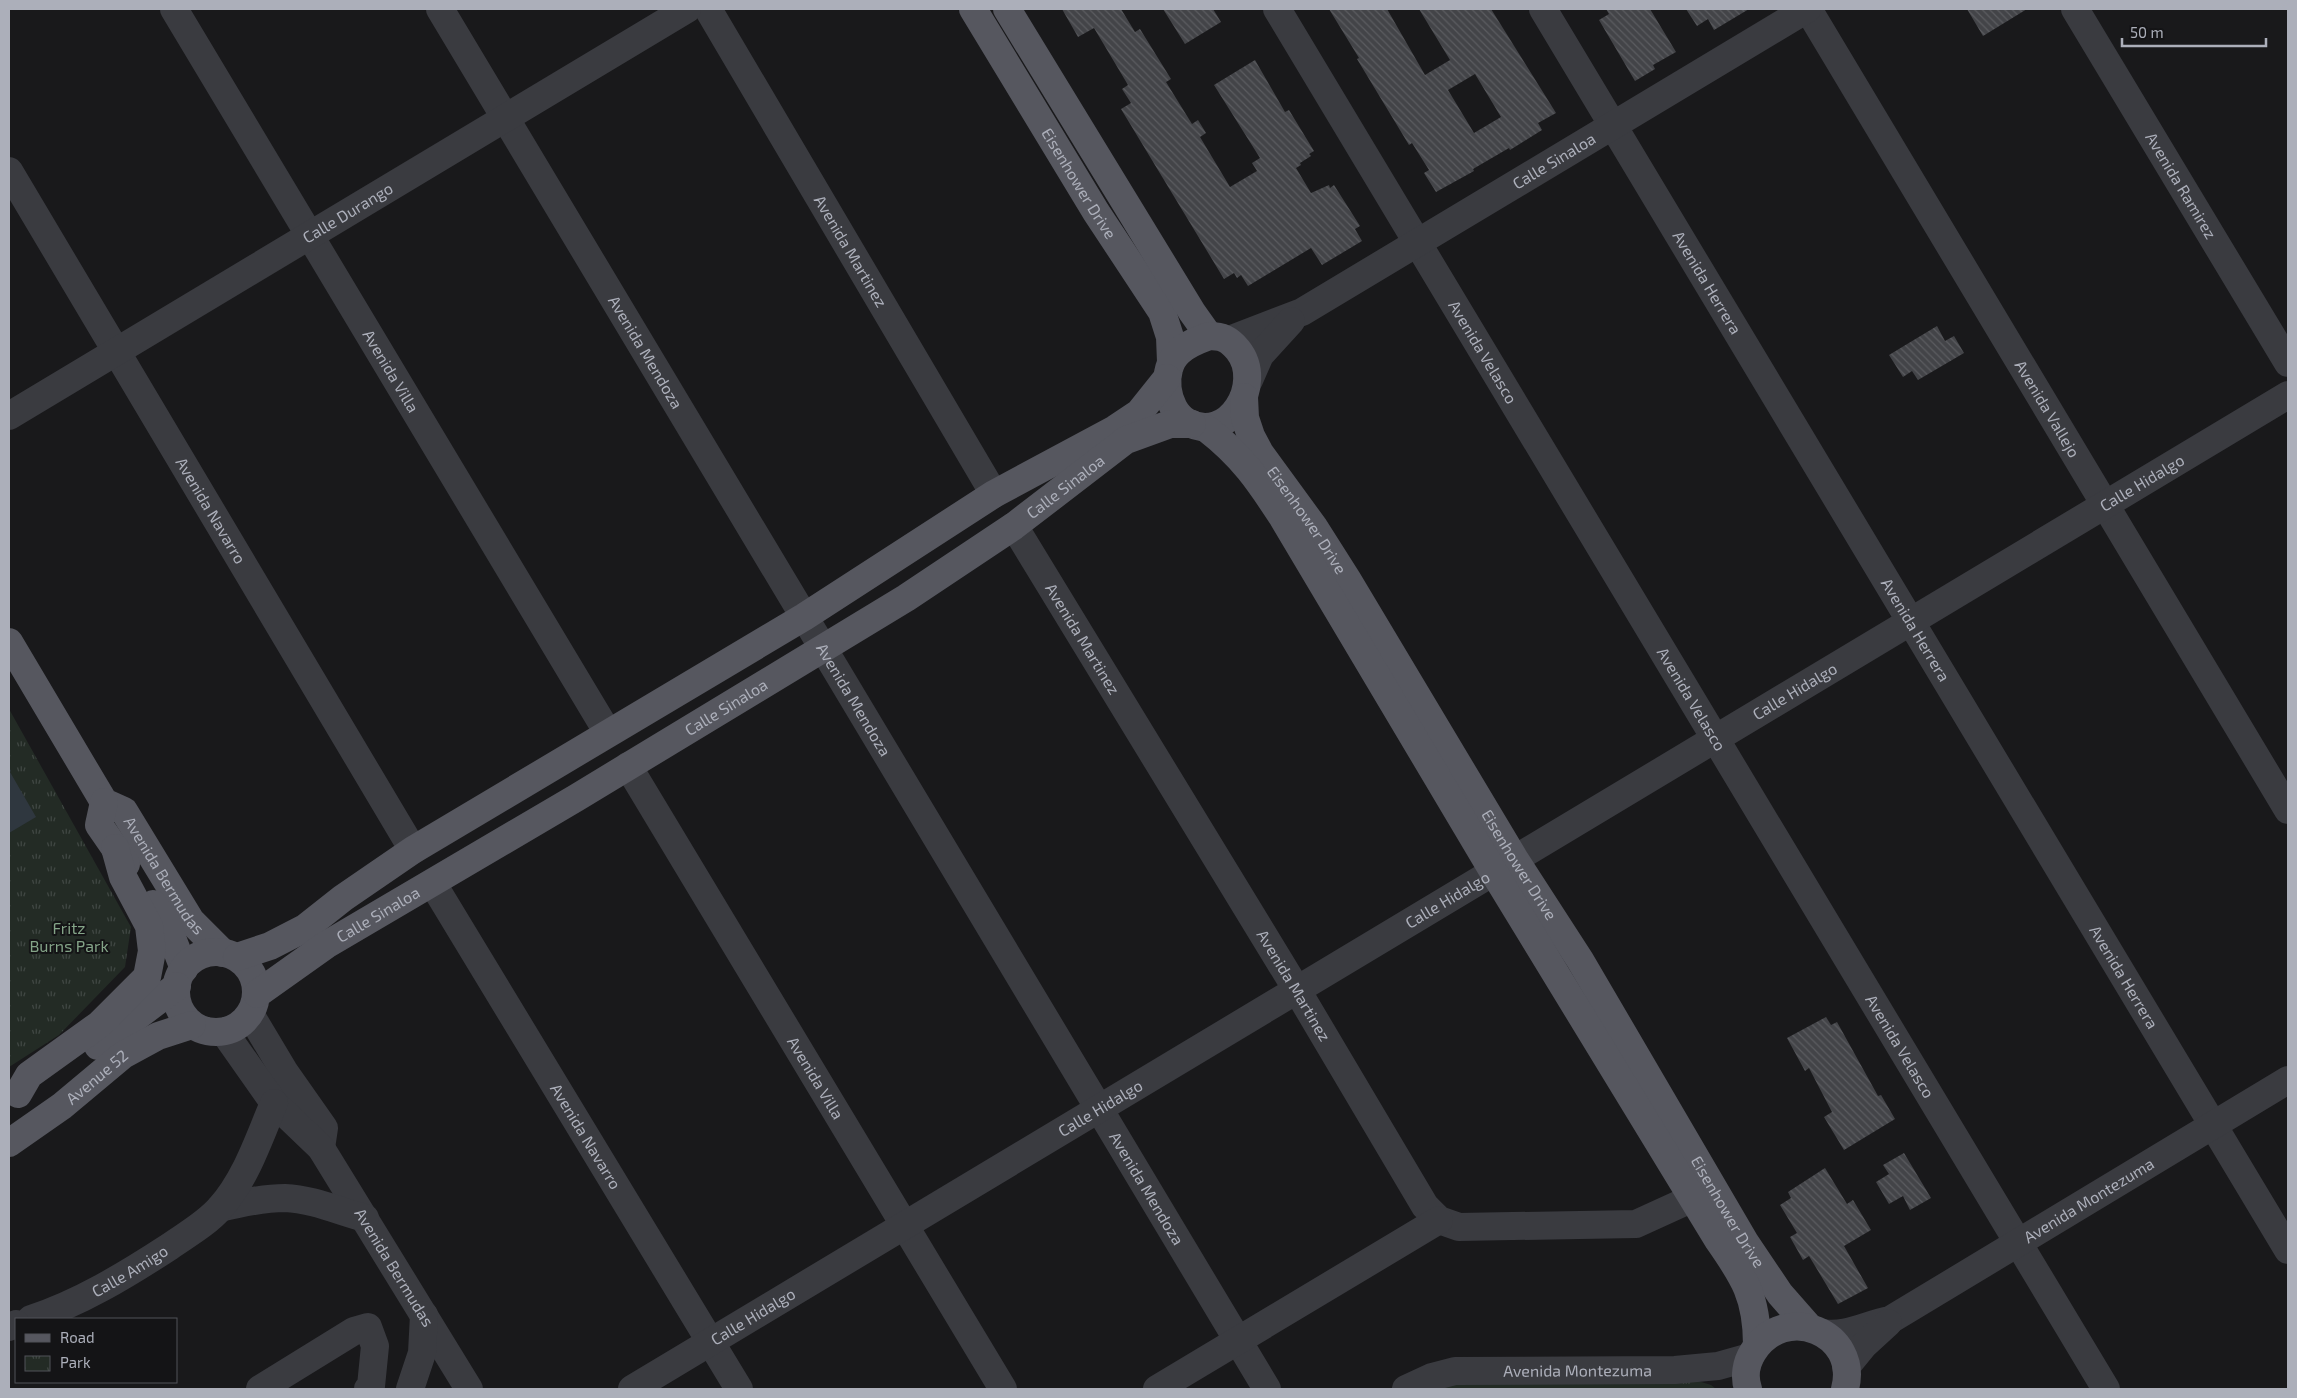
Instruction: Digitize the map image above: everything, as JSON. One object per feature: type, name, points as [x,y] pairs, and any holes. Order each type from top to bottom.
[{"type":"main road","name":"Eisenhower Drive","points":[[973,9],[1096,212],[1162,312],[1170,337],[1169,370]]},
{"type":"main road","name":"Eisenhower Drive","points":[[1007,9],[1192,312],[1219,338]]},
{"type":"main road","points":[[1219,338],[1244,358],[1248,368],[1246,389],[1233,414],[1224,421],[1199,427],[1178,415],[1168,390],[1169,370],[1178,353],[1187,346],[1219,338]]},
{"type":"main road","name":"Calle Sinaloa","points":[[230,955],[270,946],[305,928],[343,898],[413,850],[804,617],[994,494],[1115,429],[1139,413],[1169,370]]},
{"type":"main road","name":"Eisenhower Drive","points":[[1246,389],[1245,418],[1251,436],[1260,453],[1314,527],[1693,1198],[1746,1284],[1756,1314],[1754,1351],[1746,1370],[1748,1389]]},
{"type":"main road","name":"Calle Sinaloa","points":[[254,1004],[326,944],[433,884],[823,649],[1014,526],[1126,440],[1170,424],[1199,427]]},
{"type":"main road","name":"Eisenhower Drive","points":[[1199,427],[1232,448],[1254,475],[1278,510],[1504,865],[1580,960],[1745,1242],[1780,1294],[1816,1330],[1834,1342],[1842,1354],[1846,1378]]},
{"type":"main road","points":[[9,642],[104,802]]},
{"type":"main road","name":"Avenida Bermudas","points":[[180,978],[166,922],[99,825],[104,802],[124,811],[191,921],[230,955]]},
{"type":"main road","points":[[13,1097],[29,1075],[100,1024],[147,977],[152,951],[150,926],[123,877],[115,848]]},
{"type":"main road","points":[[201,955],[230,955],[252,973],[256,983],[254,1004],[239,1025],[224,1032],[207,1031],[192,1024],[179,1008],[180,978],[191,961],[201,955]]},
{"type":"main road","name":"Avenue 52","points":[[13,1097],[107,1040],[180,978]]},
{"type":"main road","name":"Avenue 52","points":[[9,1143],[62,1106],[123,1055],[158,1036],[192,1024]]},
{"type":"main road","points":[[1754,1351],[1768,1334],[1781,1328],[1795,1326],[1816,1330]]},
{"type":"street","name":"Avenida Villa","points":[[174,9],[608,733]]},
{"type":"street","name":"Avenida Mendoza","points":[[440,9],[1267,1389]]},
{"type":"street","name":"Calle Durango","points":[[9,416],[687,9]]},
{"type":"street","name":"Avenida Martinez","points":[[708,9],[994,494]]},
{"type":"street","name":"Avenida Velasco","points":[[1277,9],[2106,1389]]},
{"type":"street","name":"Avenida Herrera","points":[[1543,9],[2288,1250]]},
{"type":"street","name":"Calle Sinaloa","points":[[1219,338],[1302,312],[1807,9]]},
{"type":"street","name":"Avenida Vallejo","points":[[1807,9],[2288,810]]},
{"type":"street","name":"Avenida Ramirez","points":[[2075,9],[2288,363]]},
{"type":"street","name":"Avenida Navarro","points":[[9,171],[413,850]]},
{"type":"street","name":"Calle Sinaloa","points":[[1246,389],[1260,355],[1302,312]]},
{"type":"street","name":"Calle Hidalgo","points":[[632,1389],[2288,395]]},
{"type":"street","name":"Avenida Martinez","points":[[1014,526],[1297,990],[1425,1206],[1439,1220]]},
{"type":"street","name":"Avenida Villa","points":[[628,766],[1003,1389]]},
{"type":"street","name":"Avenida Navarro","points":[[433,884],[739,1389]]},
{"type":"street","points":[[254,1004],[284,1071],[324,1128],[320,1148]]},
{"type":"street","name":"Avenida Bermudas","points":[[224,1032],[274,1103],[320,1148],[469,1389]]},
{"type":"street","name":"Avenida Montezuma","points":[[1816,1330],[1834,1335],[1890,1320],[2288,1080]]},
{"type":"street","name":"Calle Amigo","points":[[33,1318],[83,1297],[142,1264],[193,1231],[220,1208],[241,1177],[274,1103]]},
{"type":"street","name":"Calle Amigo","points":[[220,1208],[257,1200],[286,1198],[310,1202],[365,1218]]},
{"type":"street","points":[[1157,1389],[1439,1220],[1459,1227],[1636,1224],[1693,1198]]},
{"type":"street","points":[[410,1389],[422,1354],[424,1315]]},
{"type":"street","name":"Avenida Montezuma","points":[[1846,1378],[1890,1320]]},
{"type":"street","points":[[260,1389],[354,1331],[368,1327],[375,1346],[371,1386],[368,1389]]},
{"type":"street","name":"Avenida Montezuma","points":[[1406,1389],[1432,1377],[1455,1371],[1675,1370],[1718,1366],[1754,1351]]},
{"type":"green space","name":"Fritz Burns Park","points":[[9,709],[131,927],[125,967],[59,1035],[9,1067]]},
{"type":"green space","points":[[1688,1378],[1711,1385],[1716,1389],[1434,1389],[1463,1383]]},
{"type":"shaded area","points":[[9,767],[36,817],[9,833]]},
{"type":"building","points":[[1062,9],[1121,9],[1135,32],[1140,29],[1171,79],[1166,82],[1192,124],[1198,120],[1206,133],[1200,137],[1230,187],[1257,171],[1252,163],[1260,158],[1214,85],[1255,60],[1285,112],[1289,110],[1314,151],[1309,154],[1311,156],[1296,168],[1311,193],[1329,185],[1330,188],[1334,185],[1360,226],[1355,229],[1362,241],[1322,265],[1311,248],[1248,286],[1241,275],[1237,278],[1234,273],[1224,279],[1121,109],[1131,103],[1122,89],[1128,85],[1094,28],[1078,37]]},
{"type":"building","points":[[1163,9],[1213,9],[1221,22],[1185,44]]},
{"type":"building","points":[[1329,9],[1387,9],[1425,75],[1450,60],[1419,9],[1491,9],[1556,113],[1538,123],[1542,130],[1436,192],[1424,173],[1429,170],[1412,143],[1409,145],[1357,59],[1359,58]],"holes":[[[1475,74],[1501,117],[1474,133],[1448,90]]]},
{"type":"building","points":[[1606,9],[1650,9],[1676,52],[1653,65],[1655,69],[1635,81],[1599,20],[1609,14]]},
{"type":"building","points":[[1686,9],[1749,9],[1714,30],[1708,19],[1697,26]]},
{"type":"building","points":[[1967,9],[2027,9],[1983,36]]},
{"type":"building","points":[[1937,326],[1945,341],[1954,336],[1964,353],[1918,380],[1912,371],[1903,377],[1889,355]]},
{"type":"building","points":[[1826,1017],[1831,1025],[1837,1022],[1878,1096],[1881,1095],[1895,1119],[1844,1150],[1824,1117],[1832,1112],[1809,1068],[1805,1071],[1787,1038]]},
{"type":"building","points":[[1904,1153],[1931,1198],[1910,1210],[1903,1196],[1889,1204],[1876,1182],[1889,1174],[1883,1165]]},
{"type":"building","points":[[1825,1168],[1847,1204],[1853,1200],[1871,1230],[1844,1246],[1868,1288],[1838,1304],[1809,1256],[1803,1260],[1790,1237],[1797,1233],[1780,1205],[1791,1198],[1788,1192]]}]
